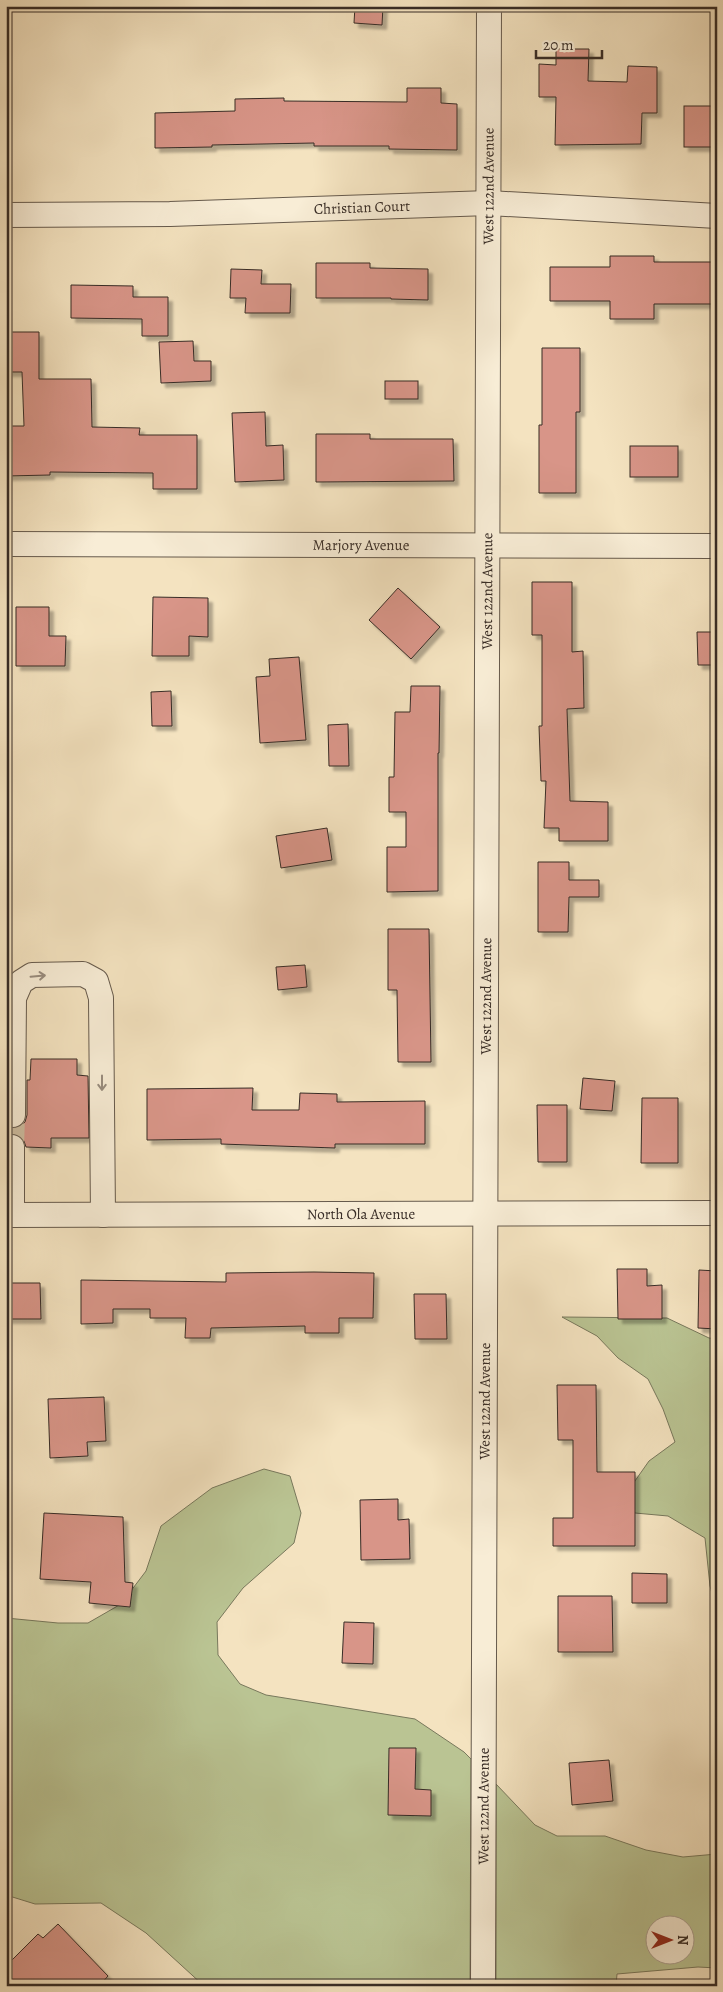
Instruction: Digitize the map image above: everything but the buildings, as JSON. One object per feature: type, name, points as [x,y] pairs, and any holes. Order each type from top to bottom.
[{"type":"street","name":"West 122nd Avenue","points":[[483,1986],[489,6]]},
{"type":"street","name":"Christian Court","points":[[6,215],[170,214],[489,203],[717,216]]},
{"type":"street","name":"Marjory Avenue","points":[[6,544],[717,546]]},
{"type":"street","points":[[13,1115],[14,998],[21,982],[32,975],[83,974],[96,981],[101,998],[103,1215]]},
{"type":"street","points":[[9,1215],[12,1147]]},
{"type":"street","name":"North Ola Avenue","points":[[9,1215],[717,1212]]},
{"type":"green space","points":[[562,1317],[667,1318],[709,1338],[717,1339],[717,1613],[710,1586],[705,1538],[668,1516],[635,1513],[623,1498],[649,1461],[675,1442],[663,1409],[648,1379],[618,1358],[597,1336]]},
{"type":"green space","points":[[264,1469],[290,1476],[301,1513],[294,1543],[243,1588],[217,1622],[218,1655],[240,1684],[266,1695],[415,1719],[464,1752],[471,1759],[470,1986],[204,1986],[146,1933],[101,1903],[35,1904],[6,1895],[6,1618],[58,1623],[88,1623],[121,1604],[146,1571],[161,1526],[212,1488]]},
{"type":"green space","points":[[496,1784],[535,1825],[557,1836],[605,1836],[646,1850],[683,1857],[717,1854],[717,1968],[698,1967],[617,1974],[616,1986],[496,1986]]},
{"type":"tunnel","points":[[12,1147],[13,1115]]}]
